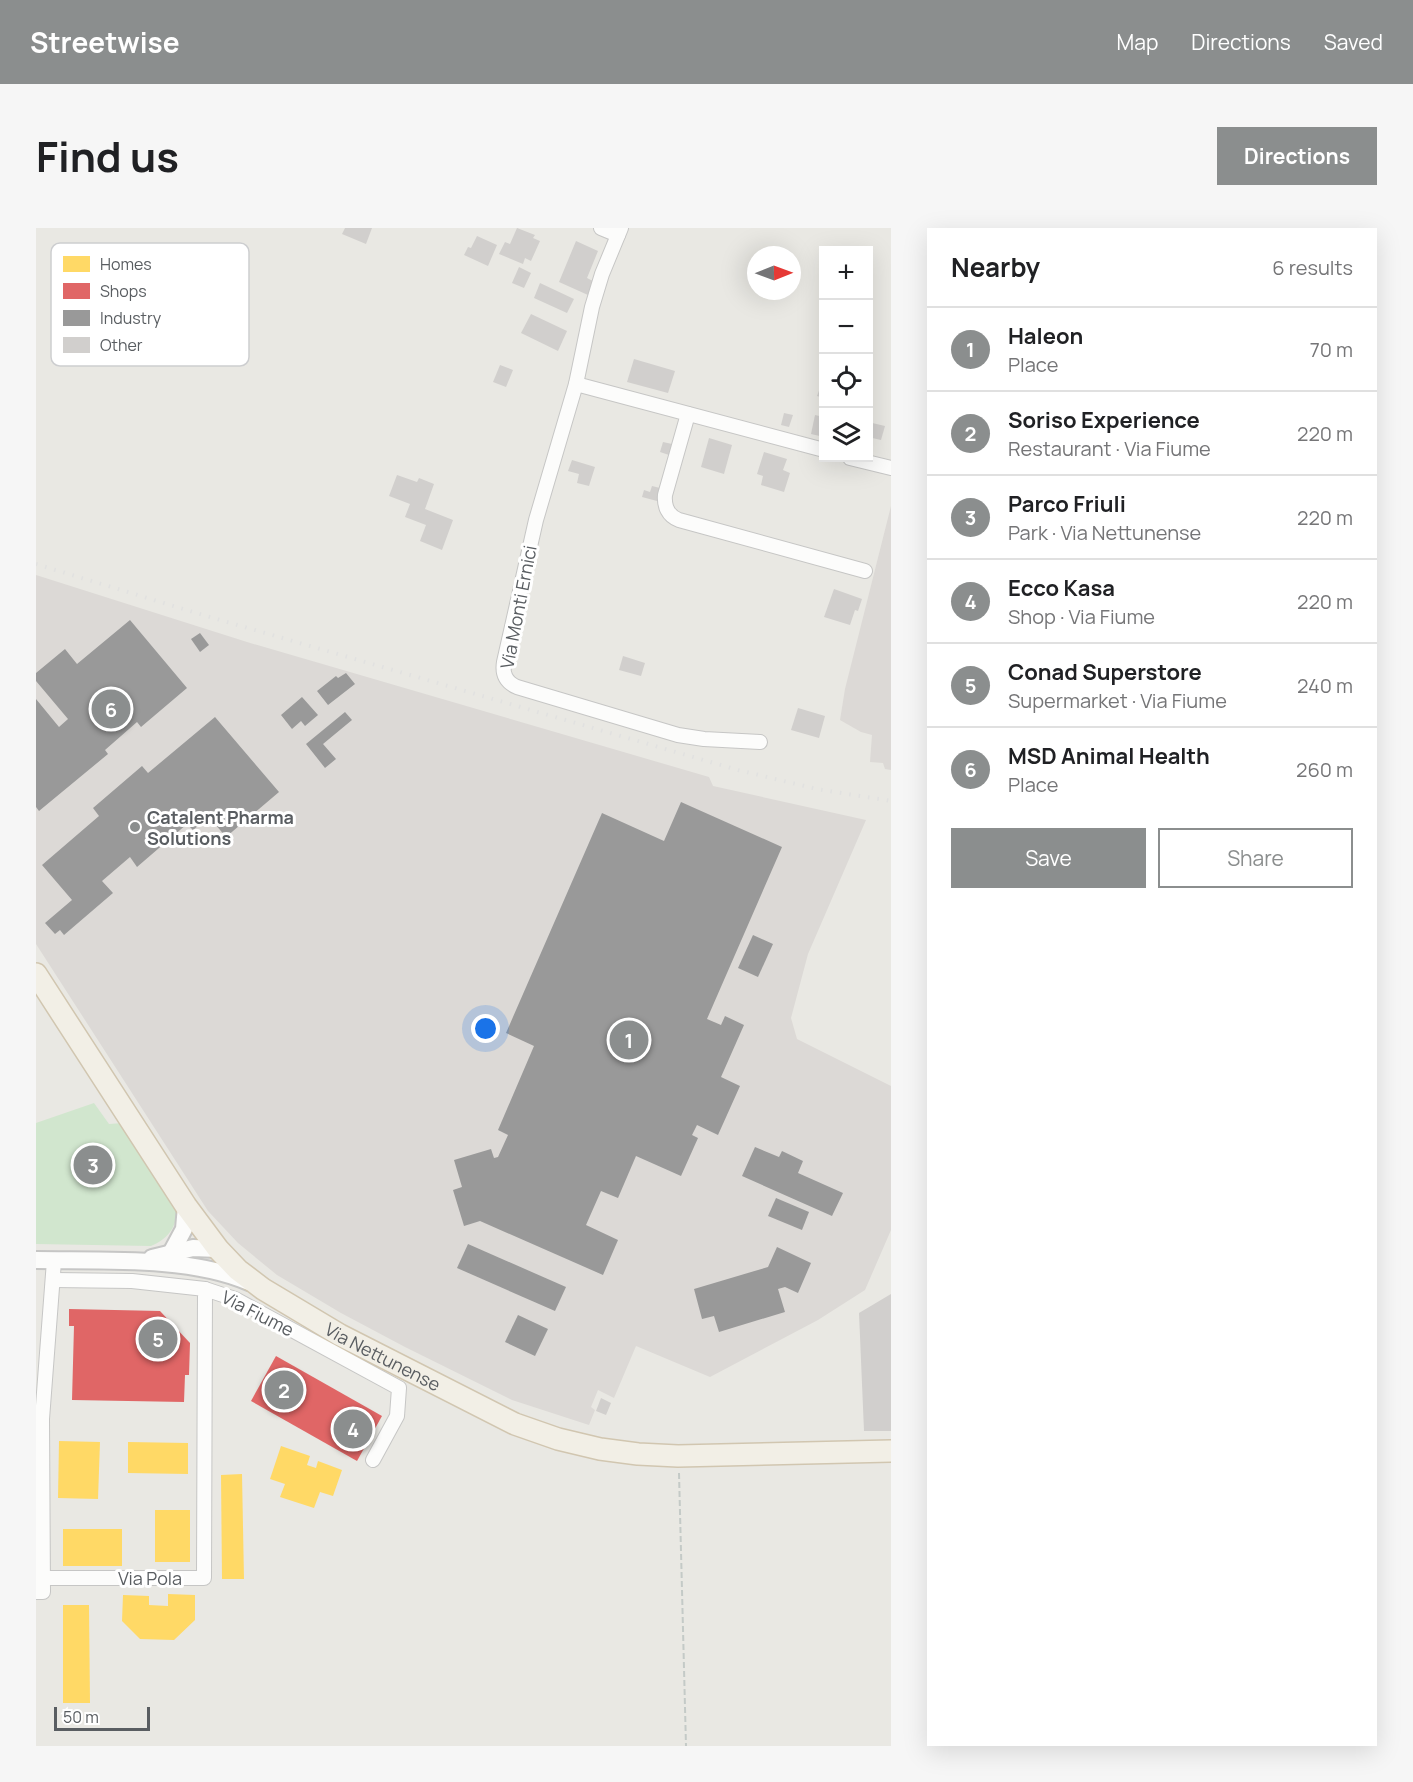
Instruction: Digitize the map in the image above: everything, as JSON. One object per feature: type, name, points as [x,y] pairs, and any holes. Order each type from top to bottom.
[{"type":"main road","name":"Via Nettunense","points":[[36,974],[186,1206],[218,1249],[262,1289],[340,1335],[487,1411],[525,1428],[558,1440],[600,1449],[628,1454],[678,1456],[891,1451]]},
{"type":"street","name":"Via Monti Ernici","points":[[601,228],[619,232],[591,307],[576,384],[530,545],[504,662],[505,677],[517,687],[669,733],[704,739],[760,742]]},
{"type":"street","points":[[576,384],[819,449]]},
{"type":"street","points":[[688,414],[665,495],[666,507],[671,516],[865,571]]},
{"type":"street","points":[[866,462],[891,468]]},
{"type":"street","points":[[170,1285],[184,1229],[186,1206]]},
{"type":"street","points":[[175,1262],[193,1248],[218,1249]]},
{"type":"street","points":[[36,1260],[175,1262],[236,1277],[262,1289]]},
{"type":"street","points":[[41,1587],[42,1419],[54,1261]]},
{"type":"street","name":"Via Fiume","points":[[54,1280],[132,1281],[205,1289],[235,1299],[399,1388],[397,1416],[373,1461]]},
{"type":"street","name":"Via Fiume","points":[[204,1418],[205,1289]]},
{"type":"street","name":"Via Pola","points":[[41,1587],[204,1578],[204,1418]]},
{"type":"path","points":[[678,1456],[683,1567],[686,1746]]},
{"type":"shaded area","points":[[891,506],[891,770],[885,769],[883,763],[870,762],[872,735],[861,732],[840,720],[845,689]]},
{"type":"shaded area","points":[[36,575],[247,642],[709,777],[713,786],[866,820],[808,954],[791,1018],[797,1039],[891,1086],[891,1230],[865,1290],[818,1320],[710,1377],[636,1346],[614,1398],[598,1390],[591,1407],[595,1410],[589,1425],[512,1400],[405,1347],[277,1275],[238,1243],[208,1211],[36,944]]},
{"type":"green space","points":[[94,1103],[109,1124],[123,1123],[177,1211],[175,1223],[169,1233],[161,1241],[151,1246],[36,1244],[36,1123]]},
{"type":"building: Homes","points":[[59,1441],[100,1442],[98,1499],[58,1498]]},
{"type":"building: Homes","points":[[128,1442],[188,1443],[188,1474],[128,1473]]},
{"type":"building: Homes","points":[[281,1446],[310,1456],[307,1465],[316,1468],[318,1461],[342,1470],[333,1496],[320,1492],[314,1508],[280,1497],[285,1484],[270,1479]]},
{"type":"building: Homes","points":[[242,1474],[244,1579],[222,1579],[221,1475]]},
{"type":"building: Homes","points":[[155,1510],[190,1510],[190,1562],[155,1562]]},
{"type":"building: Homes","points":[[63,1529],[122,1529],[122,1566],[63,1566]]},
{"type":"building: Homes","points":[[168,1594],[195,1595],[195,1620],[174,1640],[140,1639],[122,1621],[123,1595],[149,1596],[149,1605],[168,1606]]},
{"type":"building: Homes","points":[[63,1605],[89,1605],[90,1703],[63,1703]]},
{"type":"building: Shops","points":[[69,1309],[160,1311],[190,1343],[189,1375],[185,1375],[184,1402],[72,1400],[74,1326],[69,1326]]},
{"type":"building: Shops","points":[[276,1356],[382,1416],[357,1461],[251,1401]]},
{"type":"building: Industry","points":[[130,620],[187,688],[141,727],[137,722],[105,750],[108,754],[39,811],[36,807],[36,699],[59,727],[68,719],[36,681],[36,673],[65,649],[77,664]]},
{"type":"building: Industry","points":[[200,633],[209,645],[200,652],[191,639]]},
{"type":"building: Industry","points":[[346,673],[355,684],[328,705],[317,691],[336,676],[338,678]]},
{"type":"building: Industry","points":[[302,697],[318,715],[305,726],[301,721],[292,729],[281,715]]},
{"type":"building: Industry","points":[[345,712],[352,720],[323,744],[336,759],[325,768],[306,744]]},
{"type":"building: Industry","name":"Catalent Pharma Solutions","points":[[215,717],[279,792],[226,837],[209,817],[193,830],[187,824],[137,867],[130,857],[102,881],[113,893],[64,935],[60,930],[55,934],[45,923],[72,900],[42,865],[99,816],[93,808],[142,766],[148,773]]},
{"type":"building: Industry","points":[[681,802],[782,847],[707,1019],[721,1025],[725,1016],[744,1025],[721,1077],[740,1086],[718,1135],[697,1125],[692,1135],[698,1138],[681,1176],[636,1156],[618,1198],[601,1191],[586,1225],[618,1240],[603,1275],[480,1221],[464,1226],[453,1190],[462,1187],[454,1160],[491,1149],[494,1158],[498,1157],[508,1135],[498,1130],[534,1046],[506,1033],[602,813],[664,841]]},
{"type":"building: Industry","points":[[753,935],[773,944],[758,977],[738,968]]},
{"type":"building: Industry","points":[[755,1147],[779,1157],[782,1151],[803,1161],[798,1173],[843,1193],[832,1216],[742,1176]]},
{"type":"building: Industry","points":[[776,1198],[809,1212],[802,1230],[768,1216]]},
{"type":"building: Industry","points":[[468,1244],[566,1287],[555,1311],[457,1268]]},
{"type":"building: Industry","points":[[777,1247],[811,1263],[798,1293],[785,1287],[778,1289],[785,1312],[719,1332],[714,1316],[702,1319],[694,1289],[768,1267]]},
{"type":"building: Industry","points":[[518,1315],[548,1329],[535,1356],[505,1342]]},
{"type":"building: Other","points":[[345,228],[372,228],[366,244],[342,234]]},
{"type":"building: Other","points":[[517,228],[535,235],[533,238],[540,241],[531,261],[525,258],[523,264],[499,254],[505,242],[510,244]]},
{"type":"building: Other","points":[[477,236],[497,245],[488,266],[464,255],[468,247],[471,248]]},
{"type":"building: Other","points":[[576,241],[598,251],[587,278],[593,281],[588,295],[559,282]]},
{"type":"building: Other","points":[[519,267],[531,273],[524,288],[512,283]]},
{"type":"building: Other","points":[[540,283],[574,299],[567,313],[534,298]]},
{"type":"building: Other","points":[[531,314],[567,331],[558,351],[521,333]]},
{"type":"building: Other","points":[[634,359],[675,371],[668,393],[627,382]]},
{"type":"building: Other","points":[[500,365],[513,370],[506,387],[493,382]]},
{"type":"building: Other","points":[[784,413],[793,415],[789,427],[781,425]]},
{"type":"building: Other","points":[[815,415],[819,416],[819,436],[811,434]]},
{"type":"building: Other","points":[[873,423],[885,426],[881,440],[873,438]]},
{"type":"building: Other","points":[[709,438],[732,445],[724,474],[701,467]]},
{"type":"building: Other","points":[[663,442],[672,444],[669,455],[660,452]]},
{"type":"building: Other","points":[[764,452],[787,459],[783,470],[790,473],[784,492],[761,485],[763,476],[757,474]]},
{"type":"building: Other","points":[[572,460],[595,467],[589,486],[577,483],[579,474],[568,471]]},
{"type":"building: Other","points":[[397,475],[417,482],[419,478],[434,484],[425,509],[453,520],[442,550],[420,541],[426,525],[405,517],[410,504],[389,496]]},
{"type":"building: Other","points":[[652,486],[660,488],[657,501],[642,497],[644,490],[650,492]]},
{"type":"building: Other","points":[[834,589],[862,599],[850,625],[824,617]]},
{"type":"building: Other","points":[[623,656],[645,663],[641,676],[619,670]]},
{"type":"building: Other","points":[[798,708],[825,716],[819,738],[791,730]]},
{"type":"building: Other","points":[[891,1294],[891,1431],[864,1431],[859,1313]]},
{"type":"building: Other","points":[[601,1398],[611,1403],[606,1415],[596,1411]]},
{"type":"railway","points":[[36,564],[203,615],[738,770],[817,789],[891,801]]},
{"type":"place","name":"MSD Animal Health","points":[[111,709]]},
{"type":"place","name":"Catalent Pharma Solutions","points":[[135,827]]},
{"type":"place","name":"Haleon","points":[[629,1040]]},
{"type":"place","name":"Parco Friuli","points":[[93,1165]]},
{"type":"place","name":"Conad Superstore","points":[[158,1339]]},
{"type":"place","name":"Soriso Experience","points":[[284,1390]]},
{"type":"place","name":"Ecco Kasa","points":[[353,1429]]}]
